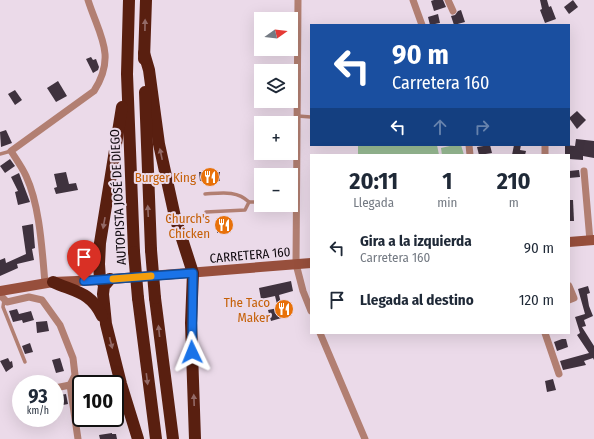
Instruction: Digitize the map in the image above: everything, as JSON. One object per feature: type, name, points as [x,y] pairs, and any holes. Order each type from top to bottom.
[{"type":"highway","name":"AUTOPISTA JOSÉ DE DIEGO","points":[[129,0],[127,74],[134,252],[138,298],[156,439]]},
{"type":"highway","points":[[146,0],[144,53],[146,144],[151,250],[155,298],[173,439]]},
{"type":"highway","points":[[144,53],[150,70],[155,124],[177,224],[193,273],[191,323],[195,439]]},
{"type":"highway","points":[[127,74],[124,82],[120,124],[100,243],[99,264],[105,280],[103,294],[106,324],[121,384],[138,439]]},
{"type":"highway","points":[[49,282],[84,293],[97,308],[106,324]]},
{"type":"street","points":[[49,282],[31,191],[26,176],[11,151],[94,91],[101,81],[105,62],[104,40],[88,0]]},
{"type":"street","points":[[296,116],[298,0]]},
{"type":"street","points":[[413,0],[422,24]]},
{"type":"street","points":[[448,0],[453,11]]},
{"type":"street","points":[[570,242],[592,241],[584,170]]},
{"type":"street","points":[[293,212],[296,264],[303,291],[310,308]]},
{"type":"street","name":"CARRETERA 160","points":[[1,295],[49,282],[105,280],[310,263]]},
{"type":"street","points":[[570,288],[574,298],[570,300]]},
{"type":"street","points":[[1,295],[7,302],[29,297],[42,300],[60,325],[73,358],[75,374],[70,385],[78,439]]},
{"type":"street","points":[[320,334],[365,439]]},
{"type":"street","points":[[545,334],[559,374]]},
{"type":"street","points":[[64,386],[70,385]]},
{"type":"lane","points":[[298,116],[310,117]]},
{"type":"lane","points":[[0,154],[11,151]]},
{"type":"lane","points":[[205,194],[233,193],[242,195],[249,202],[254,202]]},
{"type":"lane","points":[[206,212],[245,210],[249,202]]},
{"type":"lane","points":[[1,295],[3,307],[25,362]]},
{"type":"green space","points":[[358,146],[437,146],[439,154],[358,154]]},
{"type":"green space","points":[[461,146],[464,154],[442,154],[441,148]]},
{"type":"building","points":[[443,0],[446,7],[434,11],[431,1]]},
{"type":"building","points":[[540,0],[547,0],[556,19],[545,23],[540,10],[542,9]]},
{"type":"building","points":[[573,0],[578,7],[569,14],[564,7]]},
{"type":"building","points":[[461,10],[465,22],[454,24],[451,16],[455,15]]},
{"type":"building","points":[[438,14],[440,23],[430,24],[428,17]]},
{"type":"building","points":[[91,57],[93,60],[96,59],[99,67],[98,70],[93,73],[86,59]]},
{"type":"building","points":[[58,81],[67,96],[56,102],[47,88]]},
{"type":"building","points":[[15,90],[22,100],[15,105],[8,94]]},
{"type":"building","points":[[577,111],[586,120],[577,129],[570,117]]},
{"type":"building","points":[[6,130],[12,143],[1,147],[0,132]]},
{"type":"building","points":[[576,139],[594,141],[594,158],[583,156],[583,160],[570,159],[570,154],[565,154],[565,146],[575,146]]},
{"type":"building","points":[[490,146],[492,153],[479,154],[477,147]]},
{"type":"building","points":[[514,146],[521,146],[520,150],[526,151],[525,154],[512,154]]},
{"type":"building","points":[[10,159],[15,166],[5,173],[0,166]]},
{"type":"building","points":[[579,170],[580,177],[570,178],[570,171]]},
{"type":"building","points":[[66,172],[69,184],[76,183],[78,190],[56,194],[54,188],[57,187],[54,174]]},
{"type":"building","name":"Burger King","points":[[199,172],[220,172],[220,181],[200,181]]},
{"type":"building","points":[[19,173],[30,202],[18,205],[15,192],[18,191],[11,177]]},
{"type":"building","points":[[570,200],[573,200],[574,221],[570,221]]},
{"type":"building","name":"Church's Chicken","points":[[222,221],[232,222],[230,233],[217,233],[217,223],[221,223]]},
{"type":"building","points":[[33,224],[35,248],[32,249],[34,260],[17,264],[18,268],[0,276],[0,260],[5,258],[6,263],[26,254],[22,226]]},
{"type":"building","points":[[291,281],[293,291],[279,295],[282,307],[290,305],[292,315],[271,321],[268,310],[278,308],[275,296],[261,299],[259,288]]},
{"type":"building","points":[[588,286],[590,293],[587,294],[589,306],[593,316],[584,320],[586,326],[582,327],[594,346],[594,360],[593,358],[584,361],[586,365],[563,370],[560,361],[589,353],[577,335],[580,333],[575,317],[585,314],[578,289]]},
{"type":"building","points":[[17,309],[19,314],[31,311],[34,320],[23,323],[22,320],[13,322],[9,311]]},
{"type":"building","points":[[47,321],[49,331],[37,333],[36,322]]},
{"type":"building","points":[[566,339],[568,347],[557,351],[554,342]]},
{"type":"building","points":[[30,343],[33,352],[25,354],[22,346]]},
{"type":"building","points":[[8,358],[10,362],[12,361],[13,367],[6,372],[0,361]]},
{"type":"building","points":[[60,358],[64,371],[56,373],[52,360]]},
{"type":"building","points":[[553,379],[556,390],[547,392],[545,381]]},
{"type":"building","points":[[64,394],[66,394],[68,404],[64,405]]},
{"type":"building","points":[[112,433],[116,434],[117,439],[100,439],[99,435]]},
{"type":"slow traffic","points":[[113,279],[151,276]]},
{"type":"place","name":"Burger King","points":[[210,177]]},
{"type":"place","name":"Church's Chicken","points":[[224,225]]},
{"type":"place","name":"The Taco Maker","points":[[284,309]]},
{"type":"route","points":[[84,281],[193,273],[191,323],[192,352]]}]
